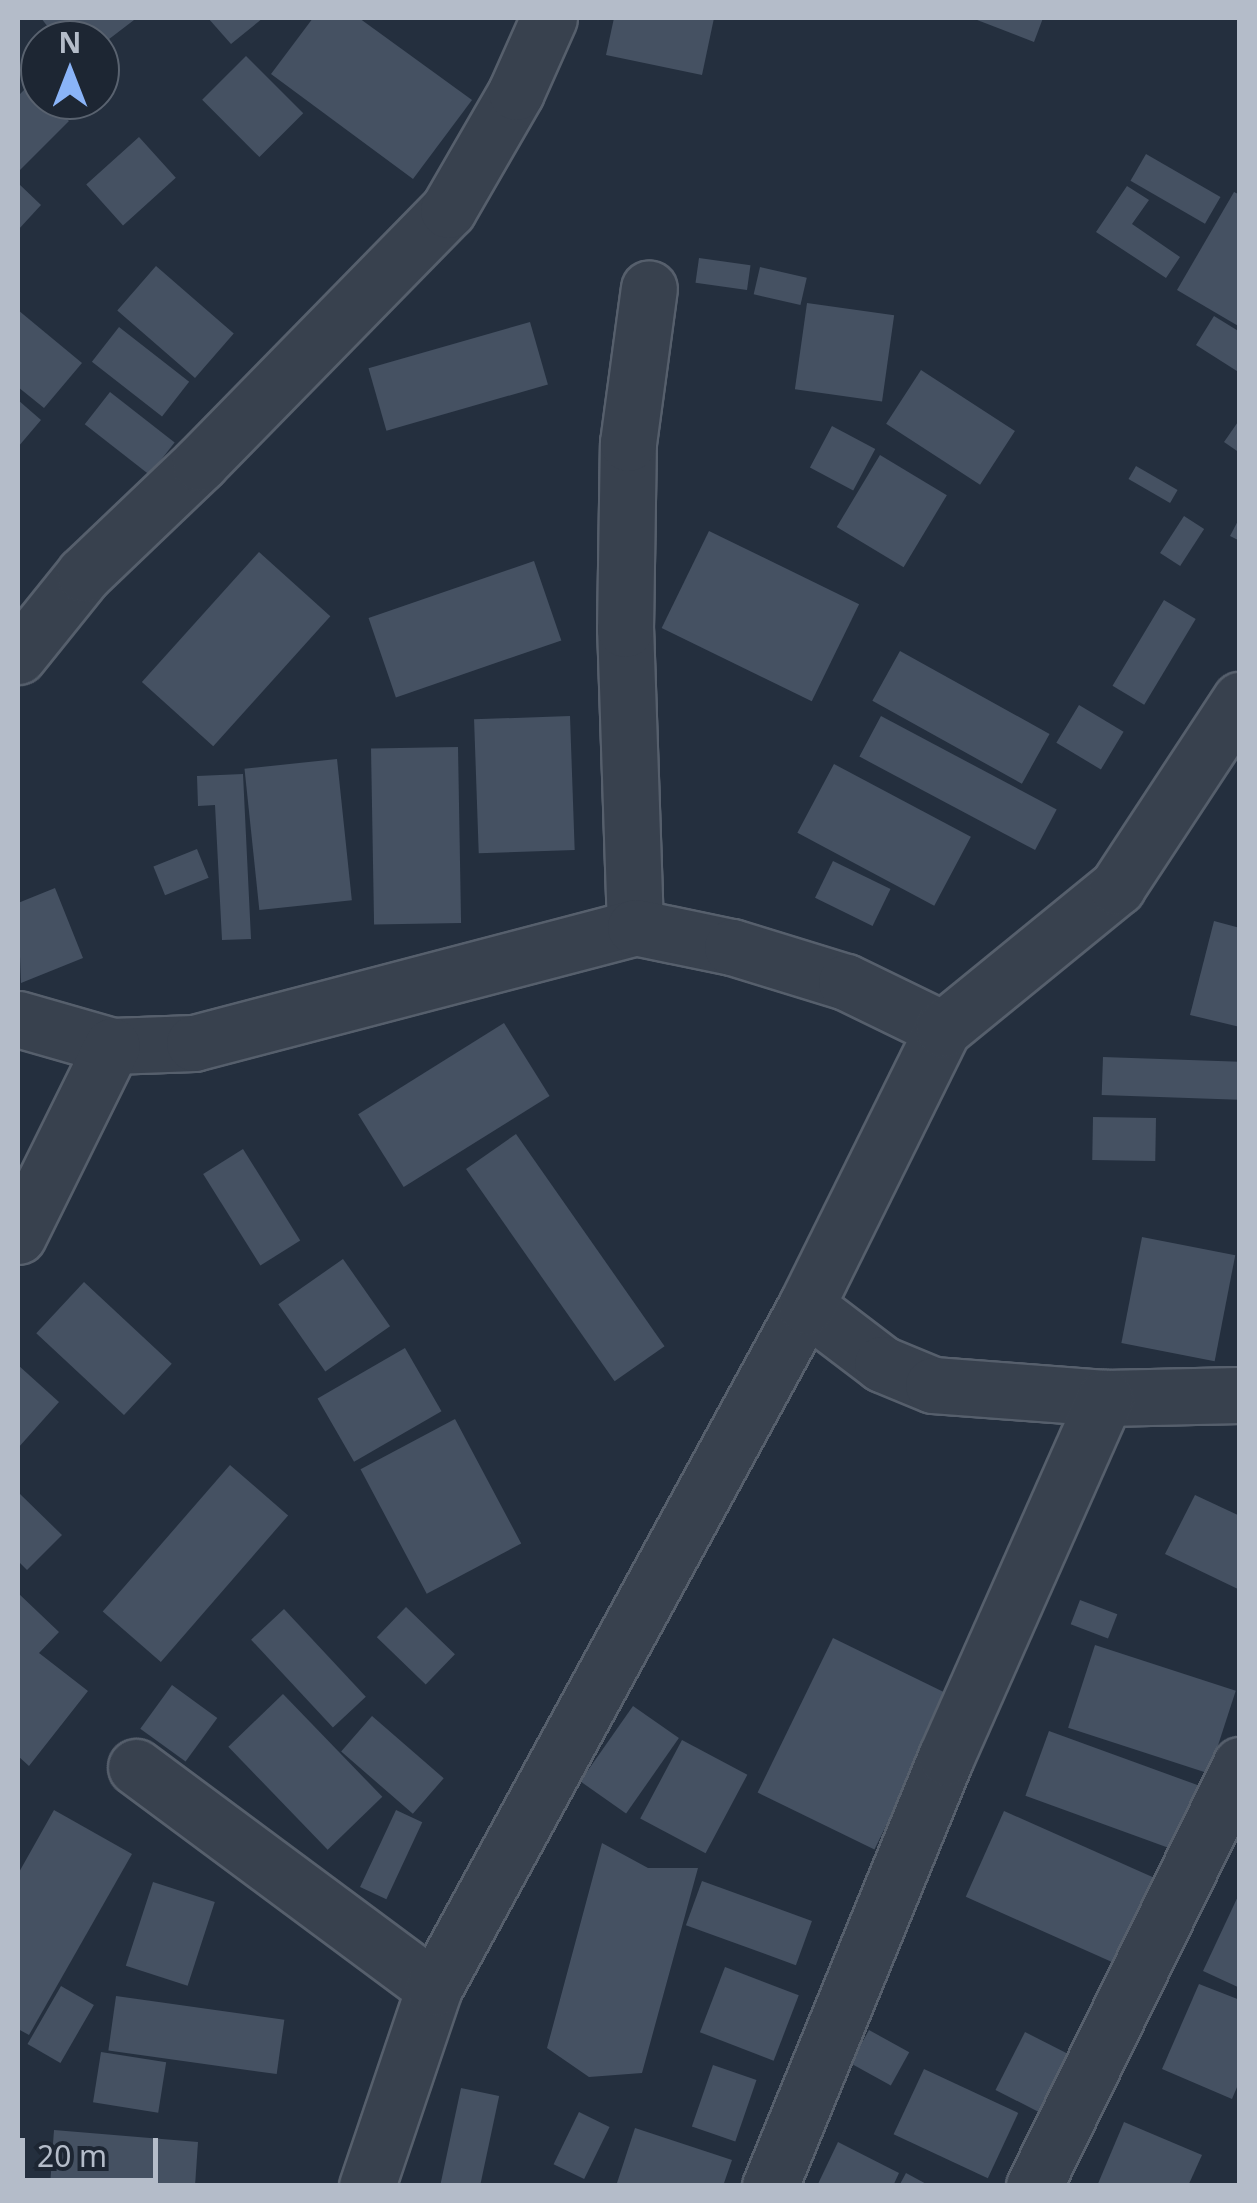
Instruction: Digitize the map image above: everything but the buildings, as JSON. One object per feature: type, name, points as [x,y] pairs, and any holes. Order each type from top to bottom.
[{"type":"street","points":[[18,656],[84,574],[200,463],[448,210],[516,92],[549,18]]},
{"type":"street","points":[[636,927],[625,629],[628,462],[649,288]]},
{"type":"street","points":[[367,2186],[434,1988],[806,1306],[943,1029],[1117,887],[1240,700]]},
{"type":"street","points":[[18,1019],[112,1046],[194,1043],[636,927],[732,947],[846,982],[943,1029]]},
{"type":"street","points":[[18,1236],[112,1046]]},
{"type":"street","points":[[806,1306],[882,1364],[933,1385],[1105,1398],[1240,1395]]},
{"type":"street","points":[[770,2186],[946,1757],[1105,1398]]},
{"type":"street","points":[[1034,2186],[1240,1765]]},
{"type":"street","points":[[136,1767],[434,1988]]}]
